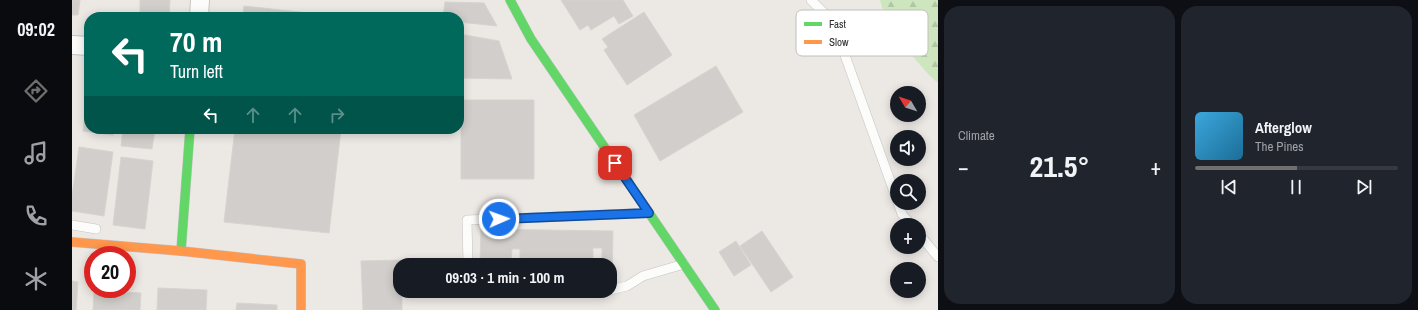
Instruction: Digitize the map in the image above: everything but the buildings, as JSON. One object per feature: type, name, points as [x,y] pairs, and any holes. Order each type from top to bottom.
[{"type":"street","points":[[199,12],[200,0]]},
{"type":"street","points":[[510,0],[531,39],[715,310]]},
{"type":"street","points":[[72,45],[84,46]]},
{"type":"street","points":[[181,251],[190,134]]},
{"type":"street","points":[[72,242],[181,251],[301,264],[300,310]]},
{"type":"lane","points":[[811,0],[821,10]]},
{"type":"lane","points":[[845,56],[890,182]]},
{"type":"lane","points":[[468,258],[467,220],[649,213]]},
{"type":"lane","points":[[72,225],[96,229]]},
{"type":"lane","points":[[926,242],[938,256]]},
{"type":"lane","points":[[617,288],[627,286],[643,276],[684,264]]},
{"type":"green space","points":[[880,0],[938,0],[938,83],[912,56],[928,56],[928,10],[883,10]]},
{"type":"traffic: fast","points":[[510,0],[531,39],[715,310]]},
{"type":"traffic: fast","points":[[181,251],[190,134]]},
{"type":"traffic: slow","points":[[72,242],[181,251],[301,264],[301,310]]},
{"type":"route","points":[[499,219],[649,213],[615,163]]}]
